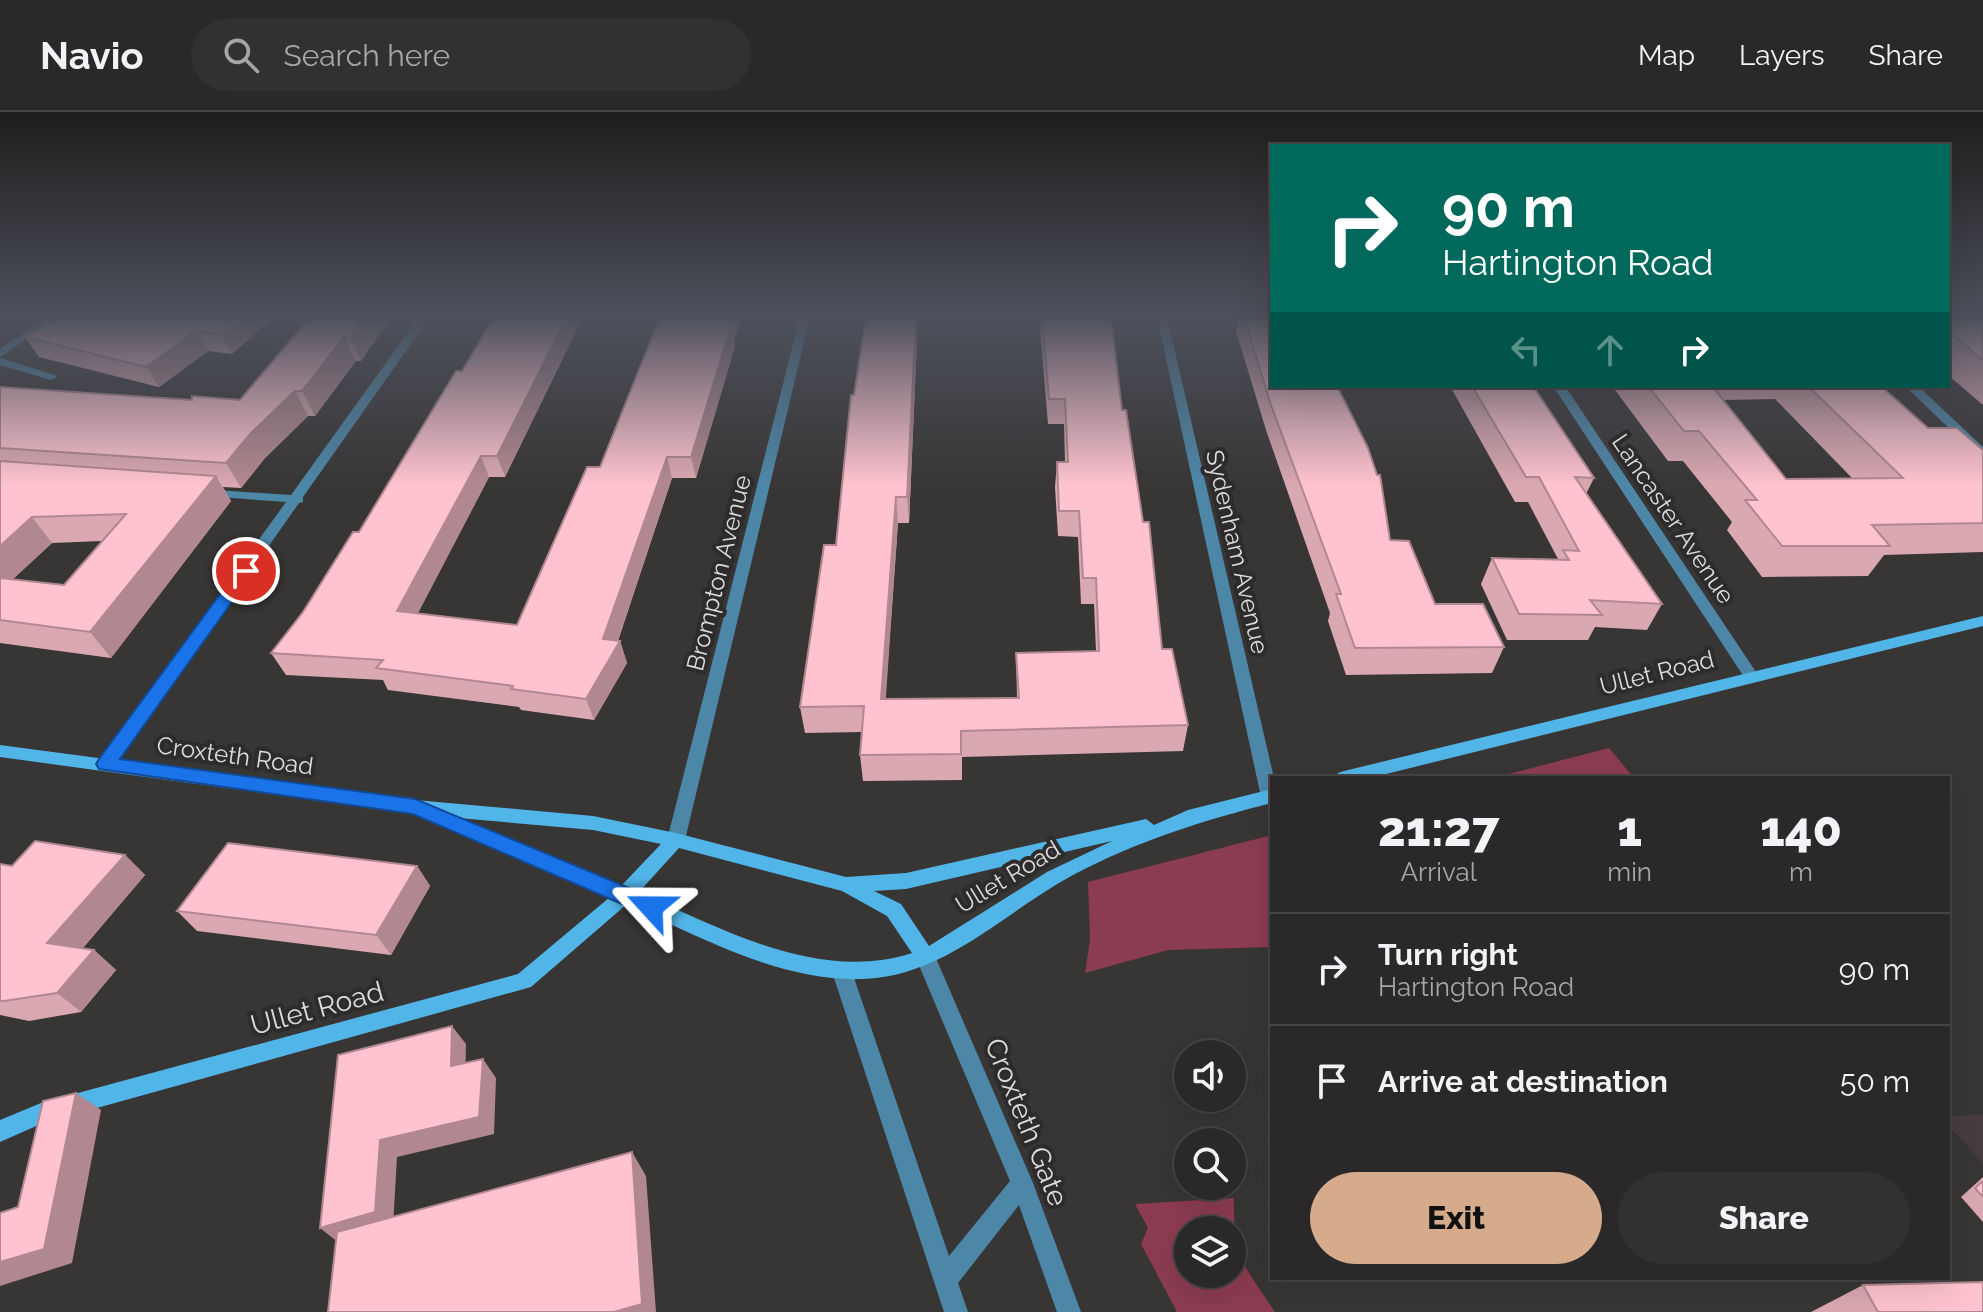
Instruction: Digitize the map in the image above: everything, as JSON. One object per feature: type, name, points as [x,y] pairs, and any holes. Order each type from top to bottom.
[{"type":"main road","name":"Ullet Road","points":[[1352,776],[1983,621]]},
{"type":"main road","name":"Croxteth Road","points":[[0,751],[415,807],[593,823],[676,840],[846,885],[894,910],[925,956]]},
{"type":"main road","name":"Ullet Road","points":[[906,881],[1074,840],[1198,816],[1270,796]]},
{"type":"main road","name":"Croxteth Road","points":[[415,807],[625,895],[729,943],[842,972]]},
{"type":"main road","name":"Ullet Road","points":[[842,972],[897,967],[925,956],[1055,876],[1115,846],[1198,816]]},
{"type":"main road","points":[[625,895],[676,840]]},
{"type":"main road","name":"Croxteth Road","points":[[846,885],[906,881]]},
{"type":"main road","name":"Ullet Road","points":[[0,1131],[41,1113],[524,981],[625,895]]},
{"type":"street","points":[[38,373],[51,377]]},
{"type":"street","points":[[106,764],[386,373]]},
{"type":"street","name":"Brompton Avenue","points":[[676,840],[791,373]]},
{"type":"street","name":"Sydenham Avenue","points":[[1175,373],[1270,792]]},
{"type":"street","name":"Lancaster Avenue","points":[[1560,388],[1751,676]]},
{"type":"street","points":[[1913,388],[1983,454]]},
{"type":"street","points":[[188,491],[298,499]]},
{"type":"street","name":"Croxteth Gate","points":[[925,956],[1022,1183],[1069,1312]]},
{"type":"street","points":[[842,972],[956,1312]]},
{"type":"street","points":[[945,1280],[1022,1183]]},
{"type":"shaded area","points":[[1609,748],[1632,776],[1501,776]]},
{"type":"shaded area","points":[[1270,836],[1270,947],[1168,950],[1085,973],[1090,940],[1088,882]]},
{"type":"shaded area","points":[[1983,1114],[1983,1163],[1950,1127],[1950,1117]]},
{"type":"shaded area","points":[[1234,1200],[1234,1216],[1174,1216],[1174,1288],[1246,1288],[1246,1266],[1275,1312],[1177,1312],[1141,1244],[1148,1228],[1135,1204]]},
{"type":"building","points":[[263,373],[316,373],[302,391],[295,391],[251,433],[226,463],[0,448],[0,387],[192,400],[192,396],[240,400]]},
{"type":"building","points":[[455,373],[539,373],[497,456],[481,456],[397,611],[517,625],[587,467],[600,467],[638,373],[717,373],[691,457],[667,457],[603,639],[620,641],[586,699],[376,668],[383,660],[271,653],[303,612],[353,532],[359,532]]},
{"type":"building","points":[[857,373],[913,373],[907,497],[896,497],[881,699],[1019,698],[1016,653],[1099,651],[1096,578],[1083,578],[1079,511],[1059,511],[1057,462],[1068,462],[1065,399],[1049,399],[1047,373],[1118,373],[1143,522],[1149,522],[1162,649],[1172,649],[1188,725],[961,731],[961,754],[860,755],[864,706],[800,707],[824,545],[836,545],[851,395],[854,395]]},
{"type":"building","points":[[1261,373],[1270,373],[1270,388],[1338,388],[1368,448],[1377,475],[1380,475],[1390,540],[1409,541],[1435,604],[1483,604],[1504,647],[1355,648],[1336,594],[1341,594]]},
{"type":"building","points":[[1473,388],[1534,388],[1594,478],[1575,477],[1662,604],[1590,600],[1602,615],[1519,614],[1492,558],[1569,560],[1563,550],[1579,551],[1539,477],[1526,477]]},
{"type":"building","points":[[1650,388],[1714,388],[1786,479],[1903,478],[1810,388],[1883,388],[1928,428],[1957,428],[1983,450],[1983,523],[1872,525],[1890,546],[1782,546],[1745,500],[1757,500],[1699,431],[1684,431]]},
{"type":"building","points":[[0,461],[216,476],[90,632],[0,620],[0,578],[64,585],[126,514],[32,517],[0,546]]},
{"type":"building","points":[[35,841],[125,855],[47,943],[94,950],[57,993],[0,1001],[0,864],[12,866]]},
{"type":"building","points":[[228,843],[417,866],[376,935],[177,911]]},
{"type":"building","points":[[452,1026],[451,1066],[483,1059],[479,1117],[380,1140],[375,1212],[320,1228],[338,1055]]},
{"type":"building","points":[[76,1093],[44,1249],[0,1262],[0,1213],[18,1207],[43,1101]]},
{"type":"building","points":[[632,1152],[642,1304],[614,1312],[328,1312],[337,1232]]},
{"type":"building","points":[[1983,1181],[1983,1197],[1975,1188]]},
{"type":"building","points":[[1983,1282],[1983,1312],[1878,1312],[1863,1285]]},
{"type":"route","points":[[246,571],[106,764],[415,807],[651,907]]}]
